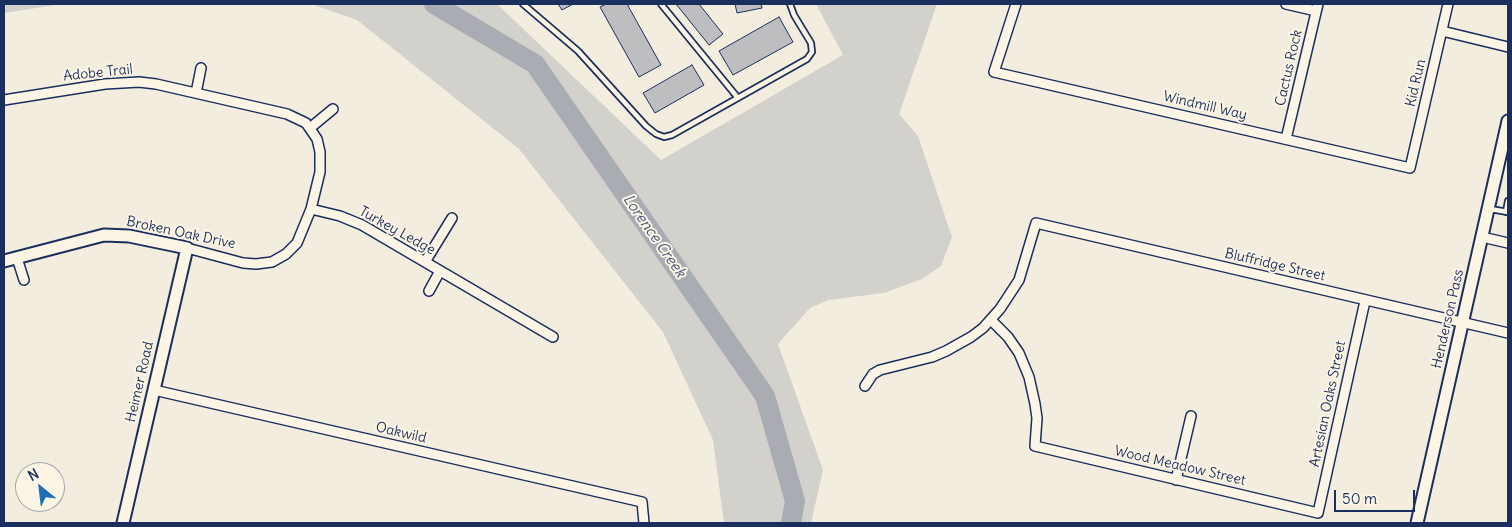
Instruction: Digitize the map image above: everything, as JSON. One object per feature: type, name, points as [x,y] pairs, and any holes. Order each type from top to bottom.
[{"type":"street","name":"Windmill Way","points":[[1016,4],[994,72],[1410,168]]},
{"type":"street","points":[[1286,4],[1317,7]]},
{"type":"street","name":"Kid Run","points":[[1410,168],[1448,4]]},
{"type":"street","name":"Cactus Rock","points":[[1286,138],[1317,7]]},
{"type":"street","points":[[1442,31],[1508,47]]},
{"type":"street","points":[[196,93],[201,68]]},
{"type":"street","name":"Adobe Trail","points":[[4,100],[122,82],[156,84],[287,114],[297,118],[310,128]]},
{"type":"street","points":[[311,209],[320,172],[320,152],[317,139],[310,128],[333,109]]},
{"type":"street","name":"Henderson Pass","points":[[1417,523],[1508,121]]},
{"type":"street","name":"Broken Oak Drive","points":[[4,261],[104,235],[129,236],[187,248],[243,263],[272,262],[286,254],[297,243],[311,209]]},
{"type":"street","name":"Turkey Ledge","points":[[311,209],[340,216],[362,225],[553,337]]},
{"type":"street","points":[[425,262],[452,218]]},
{"type":"street","name":"Bluffridge Street","points":[[991,320],[1018,280],[1036,223],[1508,333]]},
{"type":"street","points":[[1482,237],[1508,243]]},
{"type":"street","name":"Heimer Road","points":[[123,523],[187,248]]},
{"type":"street","points":[[17,258],[24,280]]},
{"type":"street","name":"Turkey Ledge","points":[[429,291],[440,271]]},
{"type":"street","name":"Artesian Oaks Street","points":[[1318,513],[1365,301]]},
{"type":"street","points":[[865,386],[874,374],[880,370],[932,356],[959,345],[991,320]]},
{"type":"street","name":"Wood Meadow Street","points":[[991,320],[1008,337],[1019,353],[1029,377],[1035,404],[1035,446],[1318,513]]},
{"type":"street","name":"Oakwild","points":[[154,390],[642,502],[644,523]]},
{"type":"street","points":[[1176,480],[1191,416]]},
{"type":"lane","points":[[522,4],[578,51],[646,126],[656,134],[664,137],[672,135],[807,59],[812,52],[811,43],[794,15],[790,4]]},
{"type":"lane","points":[[661,4],[738,98]]},
{"type":"lane","points":[[1488,208],[1507,212],[1508,201]]},
{"type":"shaded area","points":[[4,4],[62,4],[4,13]]},
{"type":"shaded area","points":[[311,4],[497,4],[661,160],[843,55],[816,4],[937,4],[899,114],[918,136],[952,237],[941,266],[922,279],[884,293],[828,300],[810,308],[778,344],[823,470],[811,523],[724,523],[713,440],[663,332],[519,149],[357,20]]},
{"type":"building","points":[[558,4],[573,4],[562,10]]},
{"type":"building","points":[[606,4],[627,4],[661,65],[639,77],[600,7]]},
{"type":"building","points":[[676,4],[699,4],[723,34],[709,45]]},
{"type":"building","points":[[735,4],[761,4],[762,8],[737,13]]},
{"type":"building","points":[[779,17],[793,42],[733,75],[719,51]]},
{"type":"building","points":[[692,65],[704,85],[655,113],[643,93]]},
{"type":"waterway","name":"Lorence Creek","points":[[434,4],[535,64],[765,396],[795,501],[791,523]]}]
